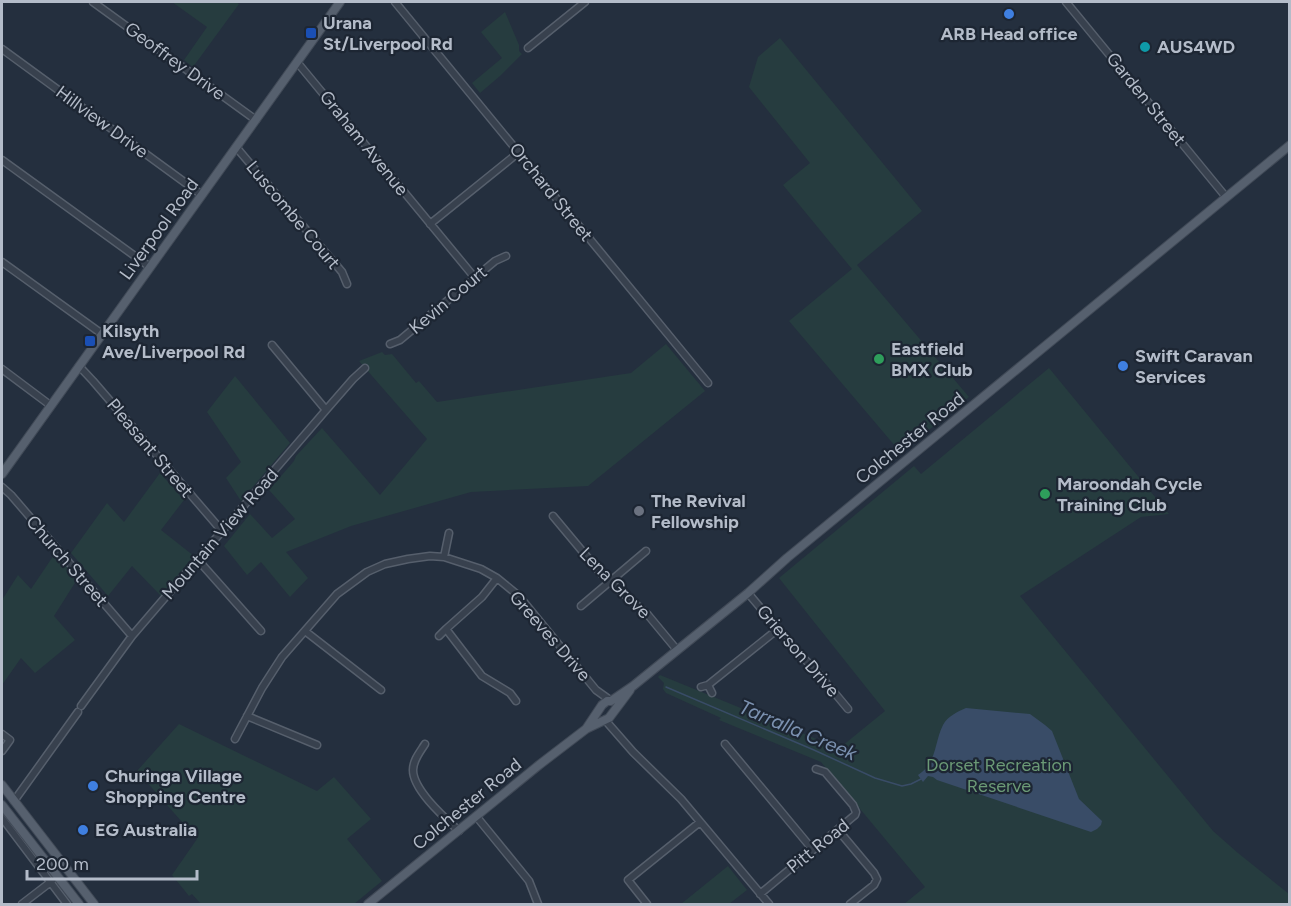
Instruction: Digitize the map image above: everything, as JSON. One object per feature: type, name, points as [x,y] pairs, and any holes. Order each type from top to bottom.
[{"type":"main road","name":"Liverpool Road","points":[[2,474],[340,2]]},
{"type":"main road","name":"Colchester Road","points":[[368,904],[609,711],[633,686],[748,593],[787,558],[1290,145]]},
{"type":"main road","name":"Colchester Road","points":[[586,729],[600,707]]},
{"type":"main road","points":[[600,707],[609,711],[599,716],[600,707]]},
{"type":"main road","points":[[2,785],[94,904]]},
{"type":"main road","points":[[14,801],[3,807],[79,904]]},
{"type":"street","name":"Geoffrey Drive","points":[[93,2],[256,120]]},
{"type":"street","name":"Orchard Street","points":[[394,2],[708,383]]},
{"type":"street","points":[[528,48],[585,2]]},
{"type":"street","name":"Garden Street","points":[[1066,2],[1226,197]]},
{"type":"street","name":"Hillview Drive","points":[[2,49],[202,195]]},
{"type":"street","name":"Graham Avenue","points":[[297,62],[475,279]]},
{"type":"street","name":"Luscombe Court","points":[[236,147],[342,272],[347,284]]},
{"type":"street","points":[[430,224],[513,157]]},
{"type":"street","points":[[2,160],[150,267]]},
{"type":"street","name":"Kevin Court","points":[[390,344],[400,340],[495,261],[506,256]]},
{"type":"street","points":[[2,262],[102,334]]},
{"type":"street","points":[[272,345],[326,410]]},
{"type":"street","name":"Pleasant Street","points":[[79,366],[222,531]]},
{"type":"street","name":"Mountain View Road","points":[[14,801],[132,636],[326,410],[365,368]]},
{"type":"street","points":[[2,369],[50,405]]},
{"type":"street","name":"Church Street","points":[[2,487],[132,636]]},
{"type":"street","name":"Lena Grove","points":[[553,516],[609,582],[648,615],[677,650]]},
{"type":"street","points":[[444,557],[449,533]]},
{"type":"street","points":[[581,606],[646,551]]},
{"type":"street","name":"Greeves Drive","points":[[235,739],[262,688],[282,657],[337,594],[367,572],[385,564],[430,556],[444,557],[481,569],[497,578],[519,596],[596,690],[609,711]]},
{"type":"street","points":[[198,560],[261,632]]},
{"type":"street","points":[[439,636],[482,597],[497,578]]},
{"type":"street","name":"Grierson Drive","points":[[748,593],[848,709]]},
{"type":"street","points":[[446,629],[482,676],[510,693],[516,701]]},
{"type":"street","points":[[712,693],[705,686],[778,629]]},
{"type":"street","points":[[305,630],[381,690]]},
{"type":"street","name":"Greeves Drive","points":[[596,690],[600,707]]},
{"type":"street","points":[[609,711],[615,730],[633,752],[681,799],[769,904]]},
{"type":"street","points":[[247,717],[317,745]]},
{"type":"street","points":[[2,734],[10,740],[2,751]]},
{"type":"street","points":[[425,744],[414,764],[415,779],[420,789],[440,813],[459,831]]},
{"type":"street","points":[[725,744],[813,850]]},
{"type":"street","name":"Pitt Road","points":[[760,894],[854,817],[855,808],[825,772],[816,769]]},
{"type":"street","points":[[476,816],[529,881],[538,904]]},
{"type":"street","points":[[2,818],[66,904]]},
{"type":"street","points":[[647,904],[628,880],[700,822]]},
{"type":"street","points":[[838,830],[877,879],[874,885],[850,904]]},
{"type":"street","points":[[22,904],[58,877]]},
{"type":"green space","points":[[172,2],[236,2],[239,4],[193,67],[184,60],[207,27]]},
{"type":"green space","points":[[505,12],[522,54],[480,93],[472,83],[502,58],[481,32]]},
{"type":"green space","points":[[780,38],[922,211],[857,265],[969,397],[901,453],[789,321],[852,269],[783,185],[810,163],[749,87],[758,57]]},
{"type":"green space","points":[[666,344],[705,391],[588,486],[471,492],[351,526],[286,552],[308,578],[290,597],[261,562],[247,575],[224,546],[250,514],[272,538],[295,519],[269,490],[322,428],[380,495],[427,439],[359,361],[382,352],[385,355],[392,354],[416,383],[419,381],[437,402],[631,373]]},
{"type":"green space","name":"Dorset Recreation Reserve","points":[[1049,368],[1169,514],[1141,517],[1020,596],[1213,831],[1289,894],[1289,904],[904,904],[925,887],[821,762],[719,720],[721,718],[666,693],[663,689],[664,683],[658,677],[660,675],[836,747],[842,746],[885,711],[779,578],[914,466],[921,474]]},
{"type":"green space","points":[[235,376],[290,443],[241,501],[226,478],[241,462],[207,412]]},
{"type":"green space","points":[[160,473],[184,500],[161,530],[194,556],[161,596],[132,566],[108,596],[71,553],[107,503],[124,522]]},
{"type":"green space","points":[[56,552],[78,578],[54,616],[75,640],[35,673],[21,658],[2,685],[2,600],[18,575],[31,589]]},
{"type":"green space","points":[[179,724],[317,791],[334,777],[371,819],[347,839],[382,881],[354,904],[201,904],[192,894],[189,896],[172,875],[197,839],[137,771]]},
{"type":"green space","points":[[728,866],[747,890],[729,904],[681,904]]},
{"type":"water","points":[[966,708],[1030,714],[1052,731],[1079,799],[1102,821],[1101,825],[1091,832],[933,777],[928,776],[923,782],[918,775],[932,759],[943,725],[950,717]]},
{"type":"waterway","name":"Tarralla Creek","points":[[666,687],[875,778],[902,786],[921,779]]},
{"type":"place","name":"ARB Head office","points":[[1009,14]]},
{"type":"place","name":"Urana St/Liverpool Rd","points":[[311,33]]},
{"type":"place","name":"AUS4WD","points":[[1145,47]]},
{"type":"place","name":"Kilsyth Ave/Liverpool Rd","points":[[90,341]]},
{"type":"place","name":"Eastfield BMX Club","points":[[879,359]]},
{"type":"place","name":"Swift Caravan Services","points":[[1123,366]]},
{"type":"place","name":"Maroondah Cycle Training Club","points":[[1045,494]]},
{"type":"place","name":"The Revival Fellowship","points":[[639,511]]},
{"type":"place","name":"Churinga Village Shopping Centre","points":[[93,786]]},
{"type":"place","name":"EG Australia","points":[[83,830]]}]
